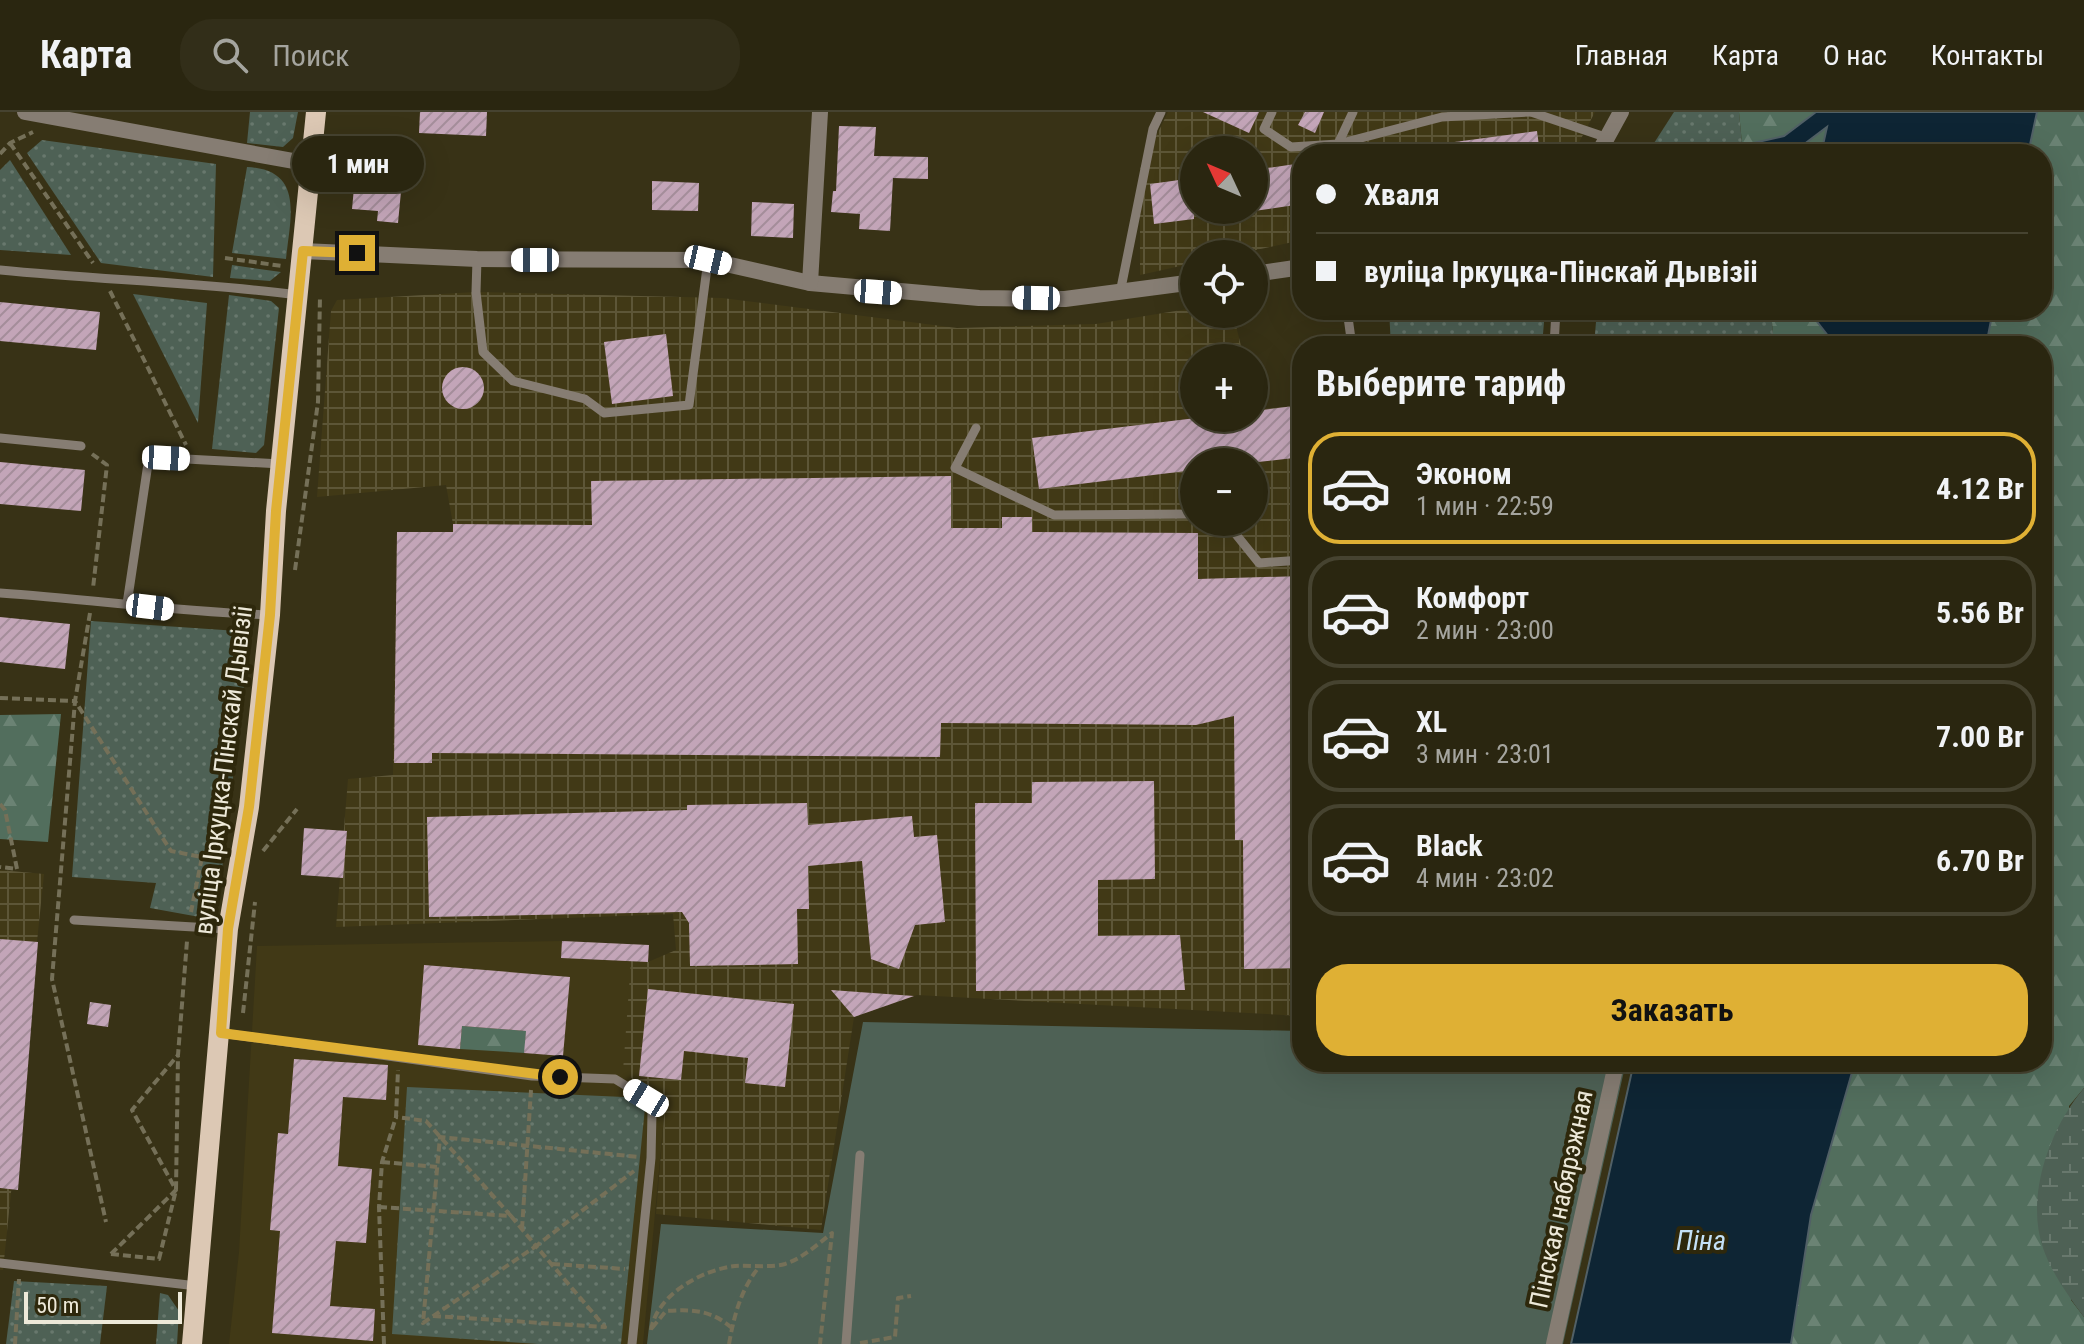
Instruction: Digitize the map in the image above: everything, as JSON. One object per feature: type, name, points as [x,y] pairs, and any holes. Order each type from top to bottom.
[{"type":"main road","name":"вуліца Іркуцка-Пінскай Дывізіі","points":[[192,1344],[231,1033],[228,929],[249,807],[270,615],[281,464],[316,112]]},
{"type":"street","points":[[25,112],[310,164]]},
{"type":"street","points":[[810,283],[820,112]]},
{"type":"street","points":[[1604,144],[1621,112]]},
{"type":"street","points":[[303,251],[477,259],[708,260],[810,283],[979,298],[1065,299],[1180,284]]},
{"type":"street","points":[[1268,272],[1292,268]]},
{"type":"street","name":"Пінская набярэжная","points":[[1554,1344],[1614,1072]]},
{"type":"lane","points":[[1120,293],[1153,129],[1161,112]]},
{"type":"lane","points":[[1272,112],[1264,129],[1292,147]]},
{"type":"lane","points":[[1338,144],[1353,112]]},
{"type":"lane","points":[[1338,144],[1443,114],[1530,112],[1608,138]]},
{"type":"lane","points":[[477,259],[476,292],[483,352],[513,381],[585,399],[604,413],[689,405],[708,260]]},
{"type":"lane","points":[[0,270],[105,281],[224,286],[298,295]]},
{"type":"lane","points":[[976,428],[955,468],[1054,515],[1180,514]]},
{"type":"lane","points":[[0,438],[81,446]]},
{"type":"lane","points":[[127,604],[149,457],[281,464]]},
{"type":"lane","points":[[1237,536],[1259,563],[1292,561]]},
{"type":"lane","points":[[0,593],[92,599],[197,613],[270,615]]},
{"type":"lane","points":[[74,920],[228,929]]},
{"type":"lane","points":[[231,1033],[532,1076],[615,1079],[646,1098],[652,1113],[651,1158],[632,1344]]},
{"type":"lane","points":[[846,1344],[860,1155]]},
{"type":"lane","points":[[0,1263],[197,1286]]},
{"type":"path","points":[[10,143],[105,281],[186,444],[183,459]]},
{"type":"path","points":[[225,258],[286,266]]},
{"type":"path","points":[[81,446],[107,465],[92,599],[75,701],[171,851],[202,857],[188,928],[178,1055],[176,1190],[159,1259],[111,1254],[176,1190]]},
{"type":"path","points":[[0,804],[5,810],[17,869],[0,867]]},
{"type":"path","points":[[261,854],[297,809]]},
{"type":"path","points":[[231,1033],[256,899]]},
{"type":"path","points":[[176,1190],[132,1110],[178,1055]]},
{"type":"path","points":[[384,1344],[379,1207],[382,1162],[396,1117],[398,1055]]},
{"type":"path","points":[[522,1230],[532,1076]]},
{"type":"path","points":[[396,1117],[426,1121],[605,1327],[433,1316]]},
{"type":"path","points":[[440,1137],[651,1158]]},
{"type":"path","points":[[440,1137],[423,1323],[536,1246],[651,1158]]},
{"type":"path","points":[[382,1162],[437,1167]]},
{"type":"path","points":[[379,1207],[511,1216]]},
{"type":"path","points":[[648,1344],[653,1317],[675,1293],[708,1271],[785,1264],[832,1233],[820,1344]]},
{"type":"path","points":[[552,1264],[640,1270]]},
{"type":"path","points":[[15,1344],[20,1265]]},
{"type":"path","points":[[729,1344],[750,1278],[761,1266]]},
{"type":"path","points":[[854,1344],[895,1337],[898,1298],[911,1296]]},
{"type":"path","points":[[651,1330],[666,1311],[689,1310],[710,1312],[732,1328]]},
{"type":"shaded area","points":[[1168,112],[1595,112],[1578,144],[1292,144],[1292,242],[1268,247],[1268,240],[1180,240],[1180,266],[1140,275],[1140,169]]},
{"type":"shaded area","points":[[476,292],[722,298],[957,328],[1096,324],[1180,310],[1180,328],[1236,328],[1240,344],[1180,344],[1180,432],[1268,432],[1268,409],[1292,406],[1292,1015],[917,995],[854,1017],[821,1230],[656,1214],[665,1105],[623,1071],[631,961],[648,962],[676,950],[673,914],[336,927],[348,779],[393,775],[397,532],[452,532],[453,524],[446,485],[317,497],[331,311],[337,300]]},
{"type":"shaded area","points":[[0,870],[44,874],[3,1270],[0,1270]]},
{"type":"shaded area","points":[[562,941],[649,945],[648,962],[632,961],[665,1105],[643,1344],[229,1344],[239,1252],[257,946]]},
{"type":"green space","points":[[250,112],[298,112],[293,138],[283,147],[247,143]]},
{"type":"green space","points":[[1674,112],[1739,112],[1742,144],[1653,144]]},
{"type":"green space","points":[[1739,112],[1832,112],[1824,144],[1742,144]]},
{"type":"green space","points":[[2037,112],[2084,112],[2084,1088],[2069,1106],[2071,1300],[2084,1317],[2084,1344],[1791,1344],[1811,1215],[1852,1072],[2052,1072],[2052,336],[1988,336],[1991,320],[2052,320],[2052,144],[2030,144]]},
{"type":"green space","points":[[42,140],[216,164],[213,277],[101,263],[27,153]]},
{"type":"green space","points":[[10,160],[71,255],[0,250],[0,170]]},
{"type":"green space","points":[[247,167],[265,170],[278,177],[286,187],[291,213],[286,259],[232,253]]},
{"type":"green space","points":[[232,265],[281,272],[270,281],[230,278]]},
{"type":"green space","points":[[133,294],[207,303],[198,423]]},
{"type":"green space","points":[[229,295],[271,301],[279,308],[264,445],[256,453],[212,449]]},
{"type":"green space","points":[[1390,320],[1544,320],[1543,336],[1390,336]]},
{"type":"green space","points":[[1596,320],[1772,320],[1773,336],[1595,336]]},
{"type":"green space","points":[[1772,320],[1816,320],[1828,336],[1773,336]]},
{"type":"green space","points":[[91,621],[238,631],[249,642],[216,920],[150,908],[156,883],[72,877]]},
{"type":"green space","points":[[61,714],[48,842],[0,839],[0,715]]},
{"type":"green space","points":[[863,1022],[1292,1031],[1292,1072],[1624,1072],[1563,1344],[647,1344],[661,1224],[823,1233]]},
{"type":"green space","points":[[462,1026],[526,1031],[525,1053],[460,1049]]},
{"type":"green space","points":[[407,1087],[646,1098],[621,1344],[538,1344],[392,1334]]},
{"type":"green space","points":[[2084,1088],[2084,1317],[2046,1257],[2038,1228],[2037,1207],[2039,1185],[2051,1142]]},
{"type":"green space","points":[[14,1281],[107,1286],[100,1344],[6,1344]]},
{"type":"green space","points":[[160,1293],[168,1295],[179,1311],[177,1344],[156,1344]]},
{"type":"water","points":[[1816,112],[2037,112],[2030,144],[1823,144],[1827,127],[1804,144],[1749,144],[1784,136]]},
{"type":"water","points":[[1816,320],[1991,320],[1988,336],[1828,336]]},
{"type":"water","name":"Піна","points":[[1632,1072],[1852,1072],[1811,1215],[1791,1344],[1571,1344]]},
{"type":"building","points":[[420,112],[487,112],[486,136],[419,133]]},
{"type":"building","points":[[1203,112],[1259,112],[1249,133]]},
{"type":"building","points":[[1305,112],[1324,112],[1315,133],[1298,125]]},
{"type":"building","points":[[839,126],[876,127],[874,156],[928,157],[928,179],[893,178],[890,231],[859,229],[860,214],[831,212],[833,191],[836,191]]},
{"type":"building","points":[[1537,131],[1539,144],[1447,144]]},
{"type":"building","points":[[357,156],[404,160],[398,223],[377,221],[378,211],[352,209]]},
{"type":"building","points":[[1292,164],[1292,205],[1268,209],[1268,168]]},
{"type":"building","points":[[1180,180],[1180,221],[1154,224],[1150,184]]},
{"type":"building","points":[[652,181],[699,183],[698,211],[652,210]]},
{"type":"building","points":[[752,202],[794,204],[793,238],[751,236]]},
{"type":"building","points":[[0,302],[100,312],[96,350],[0,341]]},
{"type":"building","points":[[666,334],[673,396],[612,404],[604,342]]},
{"type":"building","points":[[463,367],[478,373],[484,388],[478,403],[463,409],[448,403],[442,388],[448,373]]},
{"type":"building","points":[[1292,406],[1292,458],[1268,461],[1268,448],[1180,448],[1180,472],[1039,489],[1032,438],[1180,420],[1180,432],[1268,432],[1268,409]]},
{"type":"building","points":[[0,462],[85,470],[81,511],[0,504]]},
{"type":"building","points":[[951,476],[951,528],[1002,528],[1002,517],[1032,517],[1032,532],[1180,533],[1180,536],[1198,536],[1198,579],[1292,576],[1292,968],[1244,969],[1243,840],[1235,840],[1234,716],[1196,725],[941,723],[940,757],[432,753],[432,763],[394,763],[397,532],[453,532],[453,524],[592,525],[591,481]]},
{"type":"building","points":[[0,617],[70,624],[65,669],[0,662]]},
{"type":"building","points":[[1154,781],[1155,879],[1098,880],[1098,936],[1180,935],[1185,990],[976,991],[975,803],[1032,803],[1032,782]]},
{"type":"building","points":[[807,803],[808,825],[912,816],[914,837],[937,835],[945,922],[915,925],[899,969],[871,959],[862,861],[808,866],[809,909],[797,909],[798,964],[690,966],[689,923],[682,912],[429,917],[427,817],[687,810],[687,805]]},
{"type":"building","points":[[304,828],[347,831],[343,878],[301,875]]},
{"type":"building","points":[[0,939],[38,942],[18,1190],[0,1188]]},
{"type":"building","points":[[562,941],[649,945],[648,962],[561,958]]},
{"type":"building","points":[[424,965],[570,977],[563,1056],[524,1053],[526,1031],[462,1026],[460,1049],[418,1045]]},
{"type":"building","points":[[648,989],[794,1004],[785,1087],[745,1083],[748,1058],[684,1051],[681,1080],[639,1076]]},
{"type":"building","points":[[831,990],[914,996],[854,1017]]},
{"type":"building","points":[[90,1002],[111,1005],[108,1027],[87,1024]]},
{"type":"building","points":[[294,1059],[388,1065],[386,1100],[343,1097],[338,1166],[372,1169],[366,1243],[336,1241],[330,1306],[375,1309],[373,1341],[272,1333],[280,1231],[270,1230],[278,1133],[288,1134]]},
{"type":"route","points":[[357,253],[303,251],[276,511],[270,615],[249,807],[228,929],[221,1033],[241,1033],[532,1076],[560,1077]]}]
